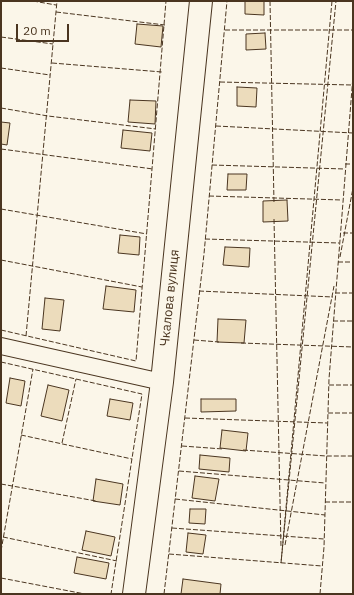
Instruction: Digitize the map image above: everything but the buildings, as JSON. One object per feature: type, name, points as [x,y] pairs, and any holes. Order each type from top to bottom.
[{"type":"main road","name":"Чкалова вулиця","points":[[134,594],[162,382],[201,1]]},
{"type":"street","points":[[1,346],[162,382]]},
{"type":"fence","points":[[33,1],[56,5]]},
{"type":"fence","points":[[26,336],[57,1]]},
{"type":"fence","points":[[1,330],[136,361],[166,1]]},
{"type":"fence","points":[[164,594],[204,254],[227,1]]},
{"type":"fence","points":[[270,1],[274,203]]},
{"type":"fence","points":[[332,1],[281,563],[336,1]]},
{"type":"fence","points":[[56,12],[165,25]]},
{"type":"fence","points":[[225,30],[353,30]]},
{"type":"fence","points":[[1,37],[53,44]]},
{"type":"fence","points":[[52,63],[162,72]]},
{"type":"fence","points":[[1,68],[50,75]]},
{"type":"fence","points":[[320,594],[324,547],[329,379],[353,76]]},
{"type":"fence","points":[[220,82],[352,85]]},
{"type":"fence","points":[[1,108],[48,116],[156,129]]},
{"type":"fence","points":[[216,126],[353,133]]},
{"type":"fence","points":[[1,149],[153,169]]},
{"type":"fence","points":[[345,164],[353,164]]},
{"type":"fence","points":[[212,165],[345,169]]},
{"type":"fence","points":[[340,257],[353,188]]},
{"type":"fence","points":[[209,196],[342,200]]},
{"type":"fence","points":[[1,209],[147,234]]},
{"type":"fence","points":[[274,219],[281,547]]},
{"type":"fence","points":[[343,233],[353,233]]},
{"type":"fence","points":[[205,239],[339,243]]},
{"type":"fence","points":[[1,260],[142,287]]},
{"type":"fence","points":[[338,262],[353,262]]},
{"type":"fence","points":[[285,545],[334,286]]},
{"type":"fence","points":[[199,291],[333,297]]},
{"type":"fence","points":[[335,293],[353,293]]},
{"type":"fence","points":[[333,321],[353,321]]},
{"type":"fence","points":[[194,340],[219,342]]},
{"type":"fence","points":[[241,343],[353,347]]},
{"type":"fence","points":[[1,362],[142,394],[111,594]]},
{"type":"fence","points":[[1,551],[33,369]]},
{"type":"fence","points":[[62,443],[76,379]]},
{"type":"fence","points":[[329,385],[353,385]]},
{"type":"fence","points":[[328,413],[353,413]]},
{"type":"fence","points":[[185,418],[327,423]]},
{"type":"fence","points":[[21,435],[132,459]]},
{"type":"fence","points":[[182,446],[223,449]]},
{"type":"fence","points":[[243,450],[326,456],[353,456]]},
{"type":"fence","points":[[179,471],[325,483]]},
{"type":"fence","points":[[1,484],[96,501]]},
{"type":"fence","points":[[175,499],[325,515]]},
{"type":"fence","points":[[325,502],[353,502]]},
{"type":"fence","points":[[172,528],[324,539]]},
{"type":"fence","points":[[3,537],[117,561]]},
{"type":"fence","points":[[169,554],[322,566]]},
{"type":"fence","points":[[1,578],[85,594]]}]
